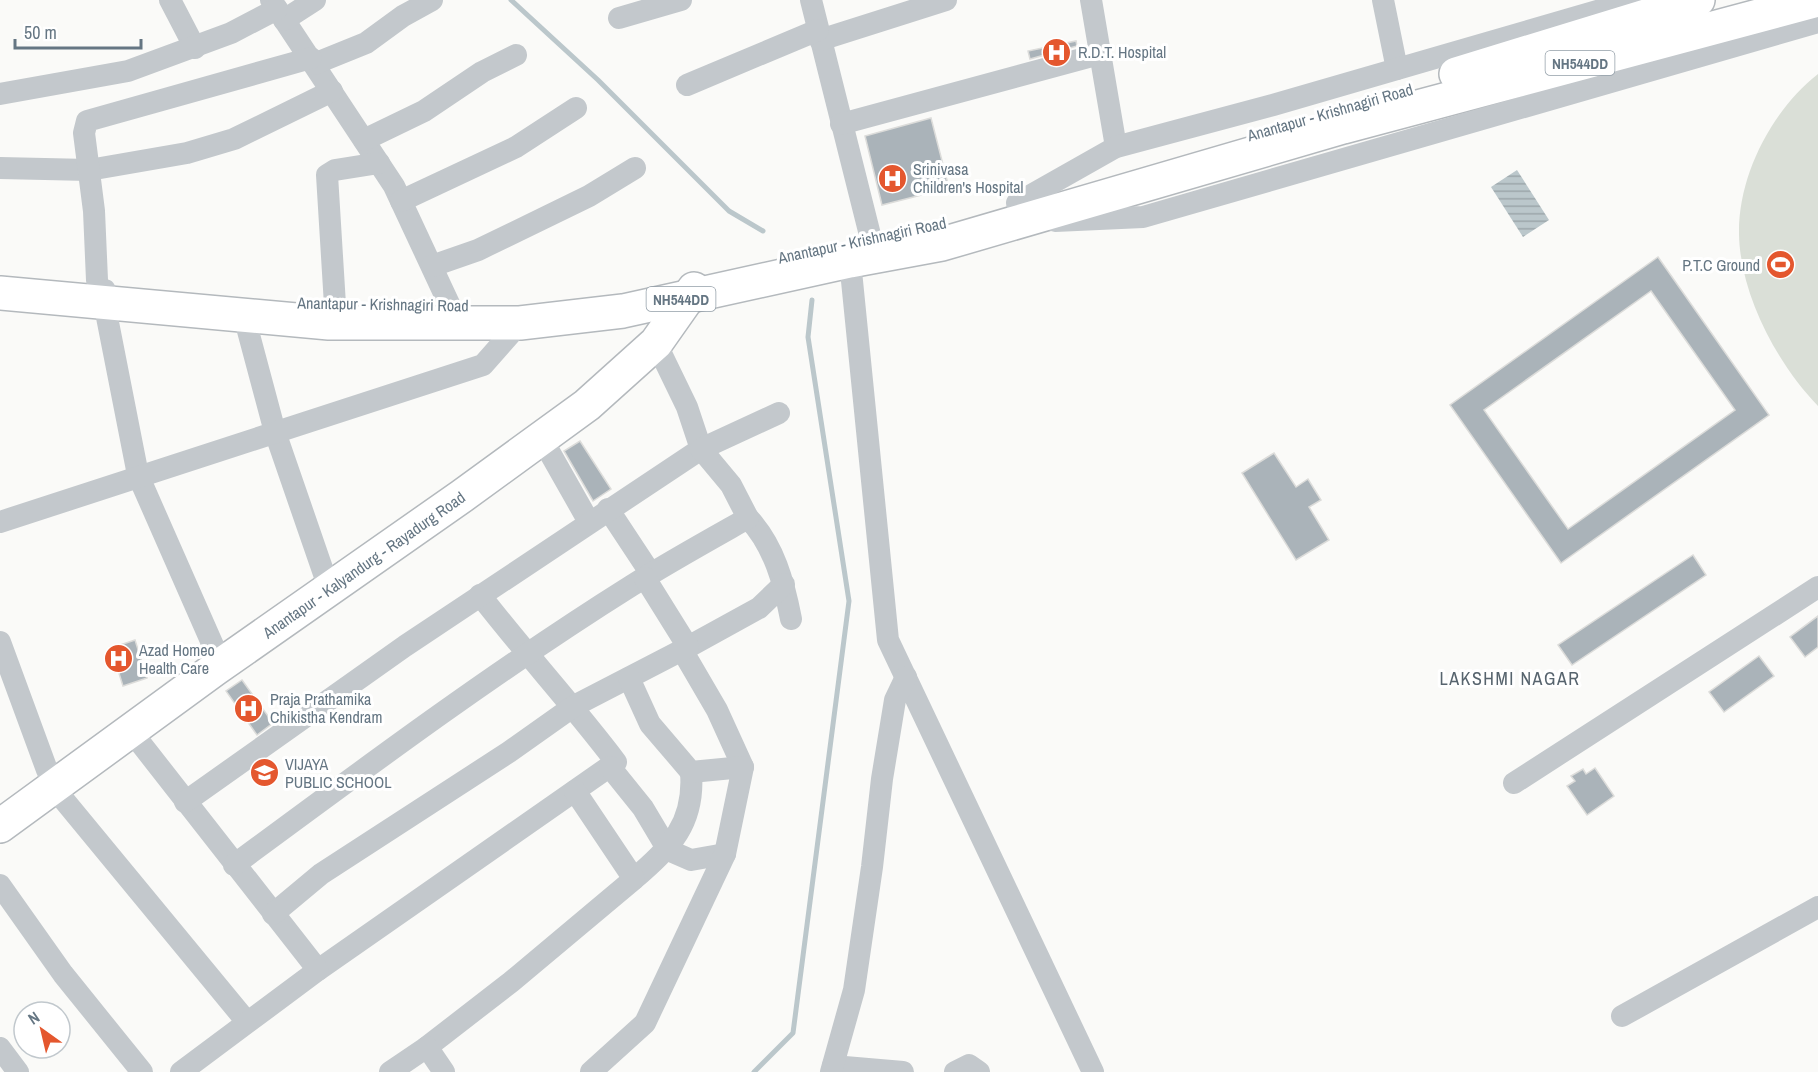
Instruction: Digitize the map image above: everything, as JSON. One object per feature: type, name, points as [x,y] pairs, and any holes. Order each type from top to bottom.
[{"type":"highway","name":"Anantapur - Krishnagiri Road","points":[[0,270],[244,316],[335,323],[520,323],[572,319],[695,286],[861,250],[942,244],[1019,212],[1341,119],[1698,0]]},
{"type":"highway","name":"NH544DD","points":[[1341,119],[1818,0]]},
{"type":"highway","name":"Anantapur - Kalyandurg - Rayadurg Road","points":[[0,803],[50,779],[131,731],[542,440],[611,384],[656,343],[695,286]]},
{"type":"highway","name":"Anantapur - Krishnagiri Road","points":[[0,293],[102,288],[249,301],[335,305],[450,306],[642,299]]},
{"type":"highway","name":"Anantapur - Kalyandurg - Rayadurg Road","points":[[0,826],[50,779],[215,650],[534,427],[622,356],[639,334],[642,299]]},
{"type":"street","points":[[170,0],[195,48]]},
{"type":"street","points":[[0,94],[113,75],[195,48],[277,10],[315,0]]},
{"type":"street","points":[[215,650],[138,476],[102,288],[84,127],[90,119],[312,61],[366,44],[403,16],[432,0]]},
{"type":"street","points":[[619,18],[681,0]]},
{"type":"street","points":[[811,0],[842,124],[861,250],[888,640],[1093,1072]]},
{"type":"street","points":[[687,85],[819,35],[946,0]]},
{"type":"street","points":[[1091,0],[1116,147]]},
{"type":"street","points":[[1383,0],[1397,69]]},
{"type":"street","points":[[1019,212],[1116,147],[1635,0]]},
{"type":"street","points":[[277,10],[379,163],[401,201],[450,306]]},
{"type":"street","points":[[1019,212],[1143,217],[1818,22]]},
{"type":"street","points":[[842,124],[1100,54]]},
{"type":"street","points":[[364,140],[424,111],[482,72],[516,55]]},
{"type":"street","points":[[0,168],[89,170],[207,148],[234,139],[332,92]]},
{"type":"street","points":[[401,201],[516,147],[576,108]]},
{"type":"street","points":[[335,305],[327,175],[334,170],[379,163]]},
{"type":"street","points":[[432,266],[478,250],[589,196],[634,168]]},
{"type":"street","points":[[244,316],[275,432],[324,574]]},
{"type":"street","points":[[0,522],[483,365],[520,323]]},
{"type":"street","points":[[656,343],[687,407],[700,449],[731,484],[748,518],[771,554],[784,584],[791,619]]},
{"type":"street","points":[[185,802],[282,731],[608,509],[700,449],[779,413]]},
{"type":"street","points":[[542,440],[589,522]]},
{"type":"street","points":[[591,1072],[645,1023],[725,854],[743,766],[648,576],[608,509]]},
{"type":"street","points":[[234,865],[358,773],[527,655],[648,576],[748,518]]},
{"type":"street","points":[[273,914],[321,874],[509,752],[574,706],[759,609],[784,584]]},
{"type":"street","points":[[1514,783],[1818,587]]},
{"type":"street","points":[[181,1072],[318,970],[616,762],[574,706],[527,655],[480,595]]},
{"type":"street","points":[[0,642],[50,779],[247,1022]]},
{"type":"street","points":[[903,1072],[832,1069],[854,990],[889,732],[898,692],[906,677]]},
{"type":"street","points":[[390,1072],[427,1047],[511,982],[668,850],[681,828],[690,804],[691,772],[650,724],[628,678]]},
{"type":"street","points":[[131,731],[318,970]]},
{"type":"street","points":[[691,772],[743,766]]},
{"type":"street","points":[[610,767],[643,808],[668,850],[691,860],[725,854]]},
{"type":"street","points":[[575,791],[634,879]]},
{"type":"street","points":[[0,885],[63,974],[142,1072]]},
{"type":"street","points":[[1622,1016],[1818,907]]},
{"type":"street","points":[[427,1047],[444,1072]]},
{"type":"street","points":[[0,1048],[18,1072]]},
{"type":"street","points":[[955,1072],[969,1065],[979,1072]]},
{"type":"shaded area","name":"P.T.C Ground","points":[[1818,74],[1818,406],[1788,370],[1764,327],[1746,280],[1739,234],[1744,189],[1761,145],[1786,106]]},
{"type":"shaded area","points":[[1517,170],[1549,220],[1523,237],[1491,187]]},
{"type":"building","points":[[1076,41],[1077,46],[1030,59],[1028,51]]},
{"type":"building","points":[[931,118],[949,188],[882,205],[865,136]]},
{"type":"building","points":[[1658,257],[1769,415],[1561,563],[1450,405]],"holes":[[[1651,291],[1735,410],[1568,529],[1484,410]]]},
{"type":"building","points":[[580,441],[611,489],[593,501],[564,451]]},
{"type":"building","points":[[1274,453],[1296,487],[1308,479],[1321,500],[1309,507],[1329,540],[1296,560],[1242,473]]},
{"type":"building","points":[[1693,555],[1706,575],[1572,665],[1558,645]]},
{"type":"building","points":[[1818,616],[1818,647],[1805,657],[1790,637]]},
{"type":"building","points":[[135,640],[147,678],[123,686],[111,648]]},
{"type":"building","points":[[1759,656],[1774,676],[1724,712],[1709,692]]},
{"type":"building","points":[[242,680],[273,723],[257,735],[226,691]]},
{"type":"building","points":[[1595,768],[1614,796],[1587,815],[1567,786],[1575,781],[1571,776],[1583,769],[1586,774]]},
{"type":"waterway","points":[[511,0],[598,80],[729,211],[763,231]]},
{"type":"waterway","points":[[754,1072],[793,1033],[849,601],[808,337],[812,300]]},
{"type":"place","name":"R.D.T. Hospital","points":[[1057,52]]},
{"type":"place","name":"Srinivasa Children's Hospital","points":[[892,178]]},
{"type":"place","name":"P.T.C Ground","points":[[1781,265]]},
{"type":"place","name":"Azad Homeo Health Care","points":[[118,659]]},
{"type":"place","name":"Praja Prathamika Chikistha Kendram","points":[[249,708]]},
{"type":"place","name":"VIJAYA PUBLIC SCHOOL","points":[[264,773]]},
{"type":"district","name":"LAKSHMI NAGAR","points":[[1510,678]]}]
